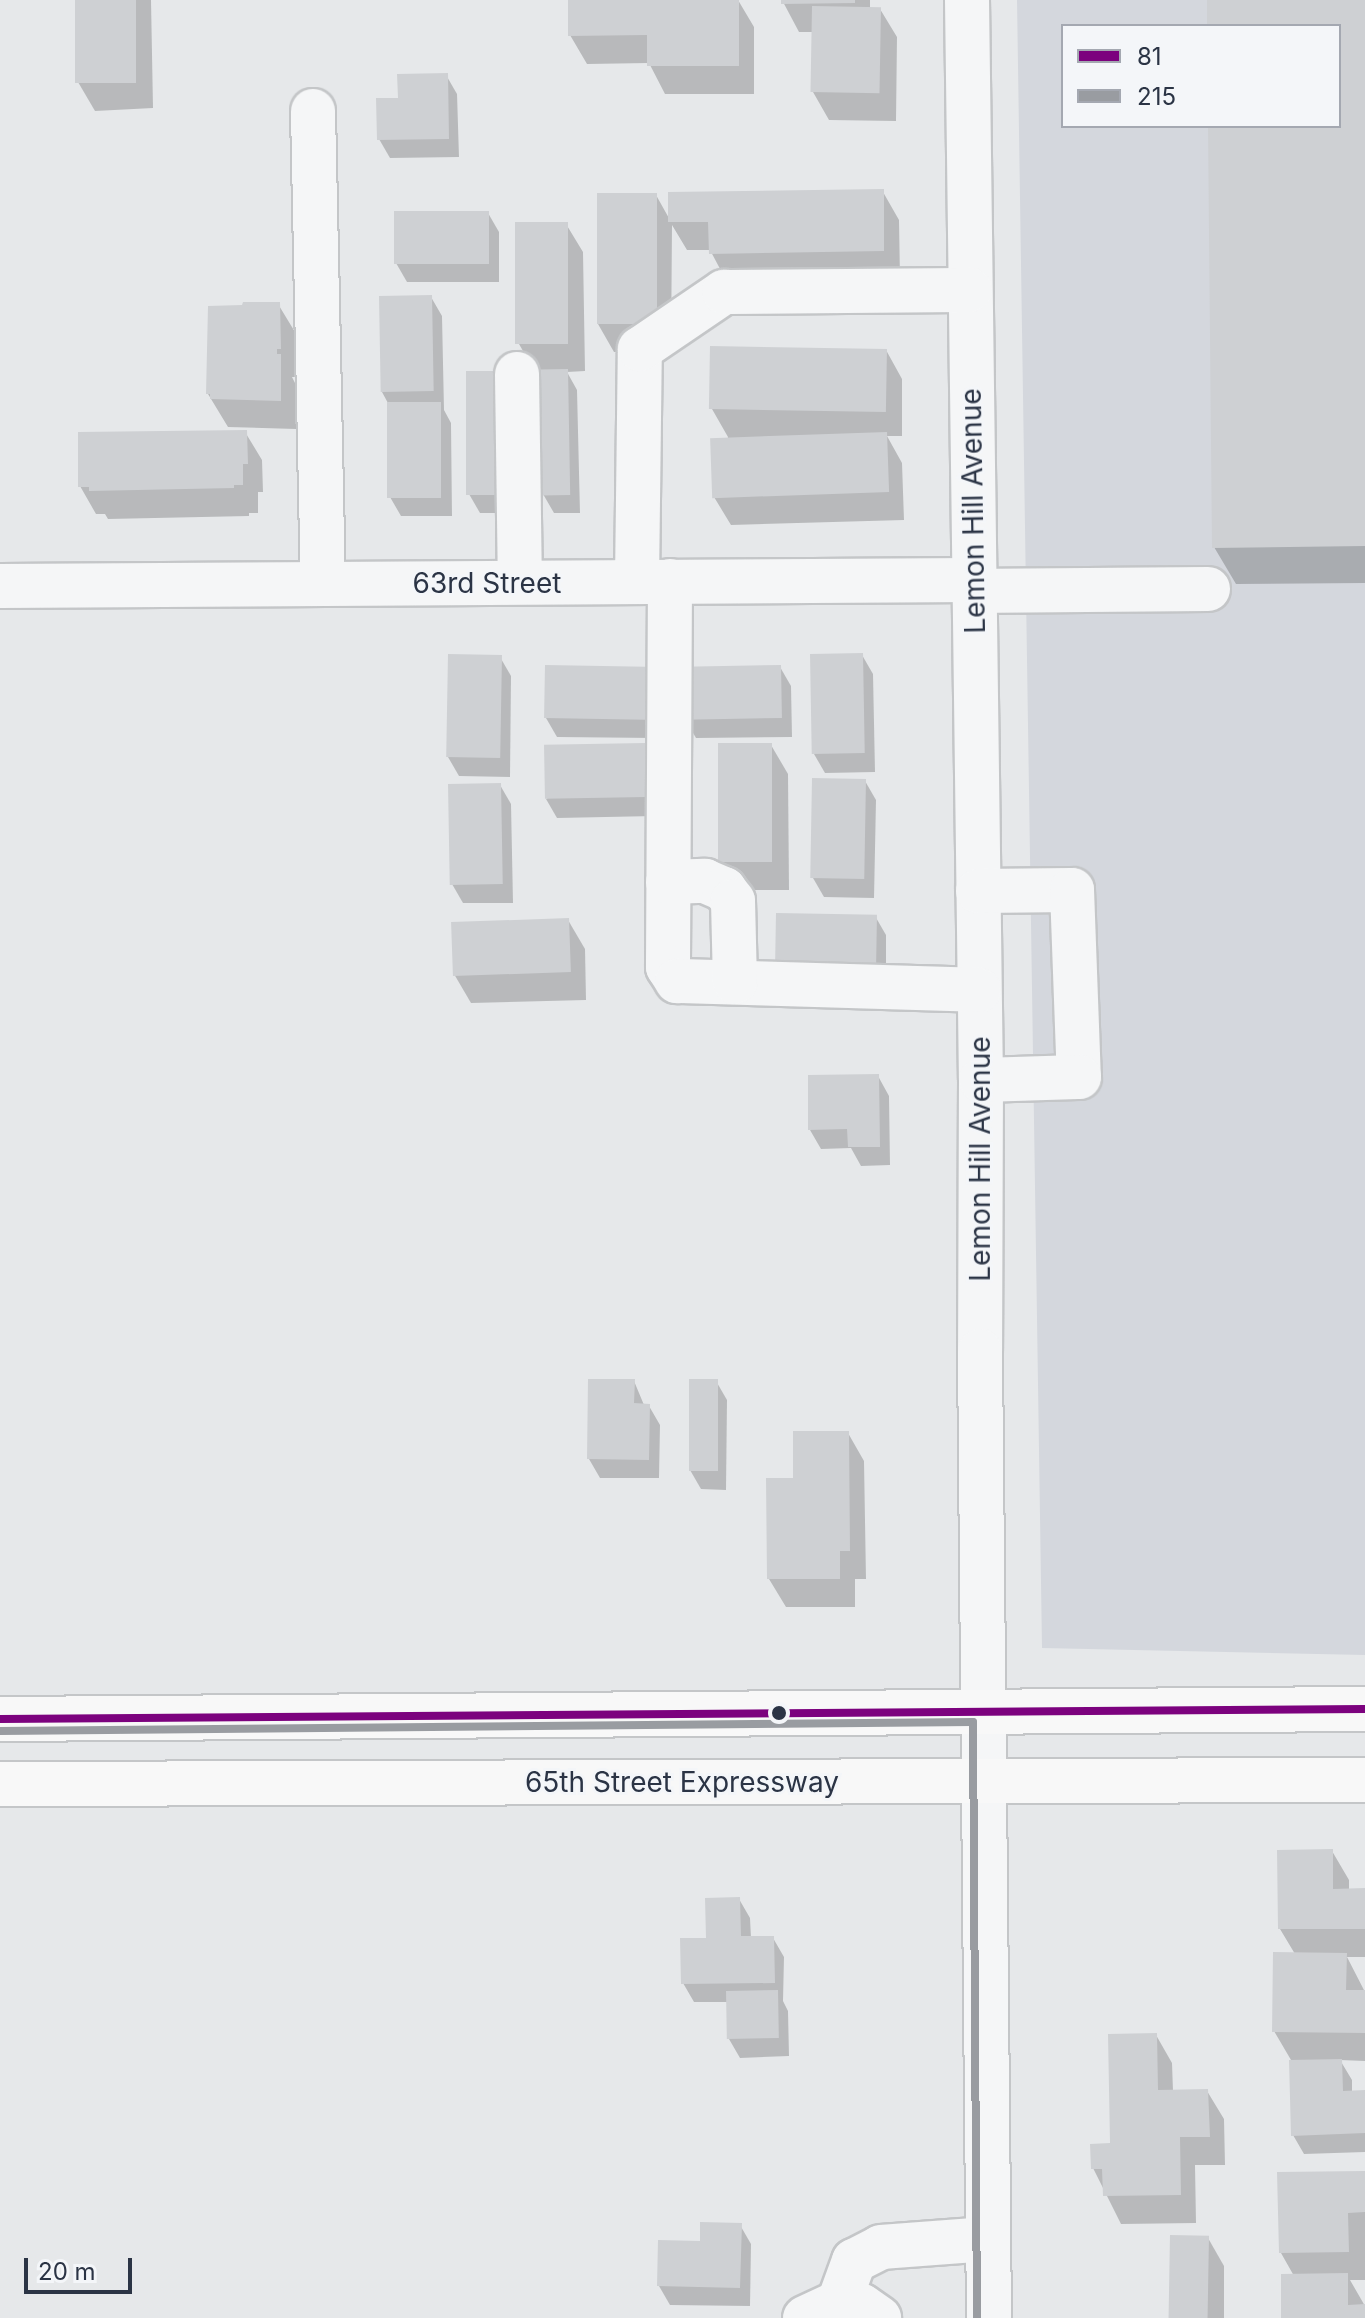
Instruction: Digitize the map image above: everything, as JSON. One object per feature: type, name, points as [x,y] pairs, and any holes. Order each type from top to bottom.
[{"type":"main road","points":[[0,1719],[1365,1709]]},
{"type":"main road","name":"65th Street Expressway","points":[[0,1784],[1365,1780]]},
{"type":"street","name":"Lemon Hill Avenue","points":[[967,0],[981,1080],[983,1781],[989,2318]]},
{"type":"street","points":[[313,111],[323,584]]},
{"type":"street","points":[[970,290],[724,292],[640,349],[668,882],[668,967],[677,981],[979,990]]},
{"type":"street","points":[[517,374],[520,582]]},
{"type":"street","name":"63rd Street","points":[[0,586],[654,581],[1208,589]]},
{"type":"street","points":[[668,882],[705,881],[724,889],[733,901],[735,982]]},
{"type":"street","points":[[978,891],[1072,890],[1079,1077],[981,1080]]},
{"type":"street","points":[[841,2313],[854,2261],[881,2247],[988,2239]]},
{"type":"shaded area","points":[[1017,0],[1365,0],[1365,1655],[1042,1648]]},
{"type":"building","points":[[75,0],[136,0],[136,83],[75,83]]},
{"type":"building","points":[[568,0],[739,0],[739,66],[647,66],[647,35],[568,36]]},
{"type":"building","points":[[781,0],[855,0],[855,3],[781,4]]},
{"type":"building","points":[[1207,0],[1365,0],[1365,546],[1212,548],[1208,128],[1341,128],[1341,24],[1207,24]]},
{"type":"building","points":[[812,6],[881,7],[879,93],[810,92]]},
{"type":"building","points":[[448,73],[449,139],[377,140],[376,98],[398,98],[397,74]]},
{"type":"building","points":[[884,189],[884,251],[709,254],[708,222],[668,222],[668,192]]},
{"type":"building","points":[[597,193],[657,193],[657,324],[597,324]]},
{"type":"building","points":[[394,211],[489,211],[489,264],[394,264]]},
{"type":"building","points":[[515,222],[568,222],[568,344],[515,344]]},
{"type":"building","points":[[432,295],[434,391],[381,392],[379,296]]},
{"type":"building","points":[[243,302],[280,302],[281,349],[277,349],[277,354],[281,354],[281,401],[210,399],[210,394],[206,394],[208,306],[242,305]]},
{"type":"building","points":[[710,346],[887,349],[886,412],[709,409]]},
{"type":"building","points":[[568,369],[570,495],[541,495],[539,370]]},
{"type":"building","points":[[466,371],[496,371],[496,495],[466,495]]},
{"type":"building","points":[[387,402],[441,402],[441,498],[387,498]]},
{"type":"building","points":[[247,430],[248,464],[243,464],[243,485],[234,485],[234,488],[89,491],[89,487],[78,487],[78,432]]},
{"type":"building","points":[[887,432],[889,492],[712,498],[710,438]]},
{"type":"building","points":[[863,653],[865,753],[812,754],[810,654]]},
{"type":"building","points":[[448,654],[502,655],[500,758],[446,757]]},
{"type":"building","points":[[545,665],[646,667],[645,720],[544,718]]},
{"type":"building","points":[[781,665],[782,718],[684,720],[683,667]]},
{"type":"building","points":[[645,743],[646,797],[545,799],[544,745]]},
{"type":"building","points":[[718,743],[772,743],[772,862],[718,862]]},
{"type":"building","points":[[812,778],[866,779],[864,879],[810,878]]},
{"type":"building","points":[[501,783],[503,884],[450,885],[448,784]]},
{"type":"building","points":[[776,913],[877,915],[876,971],[775,969]]},
{"type":"building","points":[[569,918],[571,972],[453,976],[451,922]]},
{"type":"building","points":[[879,1074],[880,1147],[848,1147],[847,1129],[808,1130],[808,1075]]},
{"type":"building","points":[[588,1379],[635,1379],[634,1403],[650,1404],[649,1460],[587,1459]]},
{"type":"building","points":[[689,1379],[718,1379],[718,1471],[689,1471]]},
{"type":"building","points":[[793,1431],[849,1431],[850,1551],[840,1551],[840,1579],[767,1579],[766,1478],[793,1478]]},
{"type":"building","points":[[1333,1849],[1333,1889],[1365,1888],[1365,1929],[1278,1929],[1277,1850]]},
{"type":"building","points":[[740,1897],[741,1936],[774,1936],[775,1983],[681,1984],[680,1938],[706,1938],[705,1898]]},
{"type":"building","points":[[1273,1952],[1347,1953],[1346,1990],[1365,1990],[1365,2033],[1272,2032]]},
{"type":"building","points":[[778,1990],[779,2038],[727,2039],[726,1991]]},
{"type":"building","points":[[1157,2033],[1158,2090],[1208,2089],[1210,2137],[1180,2137],[1181,2195],[1103,2196],[1102,2169],[1091,2169],[1090,2144],[1110,2143],[1108,2034]]},
{"type":"building","points":[[1342,2059],[1343,2091],[1365,2090],[1365,2133],[1291,2136],[1289,2060]]},
{"type":"building","points":[[1365,2171],[1365,2212],[1348,2213],[1349,2252],[1279,2253],[1277,2172]]},
{"type":"building","points":[[700,2222],[742,2223],[740,2288],[657,2286],[658,2240],[700,2241]]},
{"type":"building","points":[[1170,2235],[1209,2236],[1208,2318],[1169,2318]]},
{"type":"building","points":[[1348,2273],[1348,2305],[1365,2304],[1365,2318],[1281,2318],[1281,2274]]},
{"type":"transit line","name":"81","points":[[0,1719],[1365,1709]]},
{"type":"transit line","name":"215","points":[[0,1731],[973,1722],[977,2318]]}]
